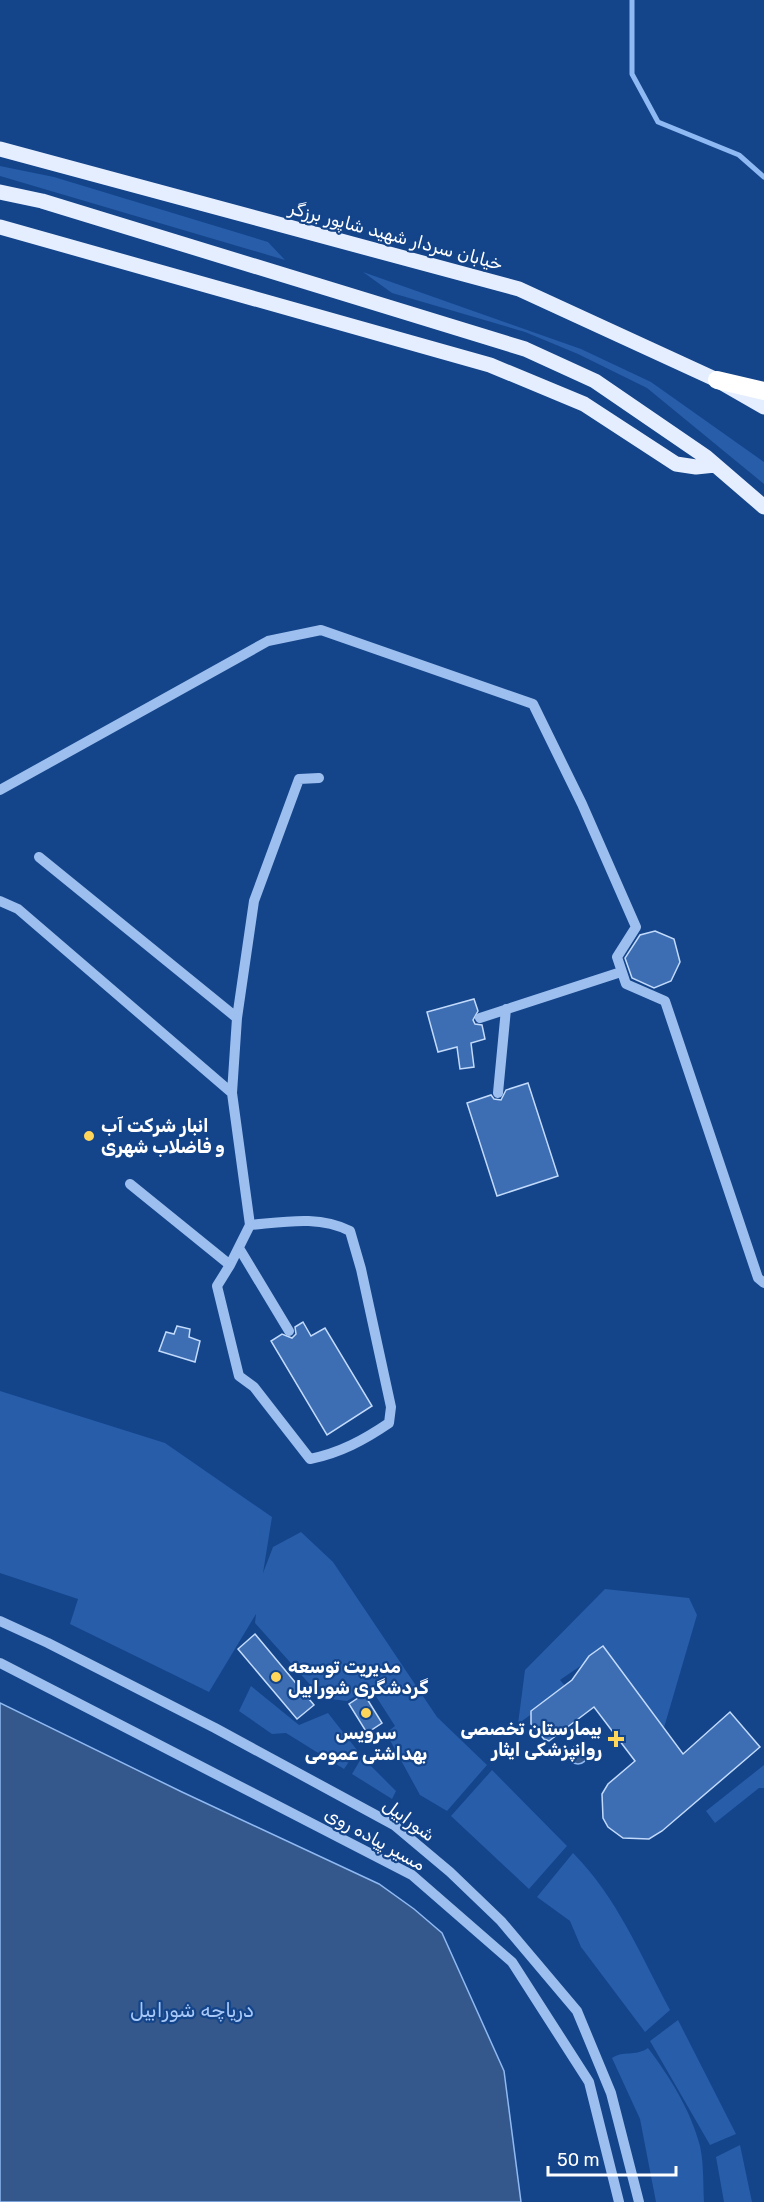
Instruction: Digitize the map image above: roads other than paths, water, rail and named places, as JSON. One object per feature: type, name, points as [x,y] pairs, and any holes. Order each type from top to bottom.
[{"type":"highway","points":[[717,380],[764,391]]},
{"type":"main road","name":"خیابان سردار شهید شاپور برزگر","points":[[0,149],[519,289],[717,380],[764,407]]},
{"type":"main road","points":[[0,192],[42,201],[525,349],[595,381],[715,465],[764,507]]},
{"type":"main road","points":[[0,227],[490,364],[584,404],[675,464],[696,467],[715,465]]},
{"type":"street","points":[[0,790],[268,641],[321,630],[533,704],[582,804],[636,927],[616,957],[621,972],[626,984],[665,1001],[758,1278],[764,1283]]},
{"type":"street","points":[[250,1225],[306,1221],[334,1222],[350,1231],[361,1269],[392,1407],[389,1423],[365,1439],[330,1455],[310,1460],[254,1387],[239,1376],[218,1286],[250,1225],[232,1094],[237,1018],[254,901],[299,779],[319,778]]},
{"type":"street","points":[[39,856],[237,1018]]},
{"type":"street","points":[[0,901],[18,909],[232,1094]]},
{"type":"street","points":[[480,1018],[621,972]]},
{"type":"street","points":[[498,1093],[506,1009]]},
{"type":"street","points":[[130,1184],[230,1265]]},
{"type":"street","points":[[239,1248],[288,1331]]},
{"type":"street","name":"شورابیل","points":[[0,1621],[215,1728],[394,1824],[450,1872],[501,1921],[577,2011],[611,2093],[639,2202]]},
{"type":"street","name":"مسیر پیاده روی","points":[[0,1663],[412,1875],[512,1962],[589,2082],[620,2202]]},
{"type":"water","name":"دریاچه شورابیل","points":[[0,1703],[182,1792],[379,1884],[442,1933],[504,2071],[521,2202],[0,2202]]},
{"type":"water","points":[[574,1746],[582,1746],[587,1751],[585,1762],[574,1764],[569,1759],[569,1751]]},
{"type":"waterway","points":[[632,0],[632,74],[658,122],[739,155],[764,177]]},
{"type":"place","name":"انبار شرکت آب و فاضلاب شهری","points":[[89,1136]]},
{"type":"place","name":"مدیریت توسعه گردشگری شورابیل","points":[[276,1677]]},
{"type":"place","name":"سرویس بهداشتی عمومی","points":[[366,1713]]},
{"type":"place","name":"بیمارستان تخصصی روانپزشکی ایثار","points":[[616,1739]]}]
